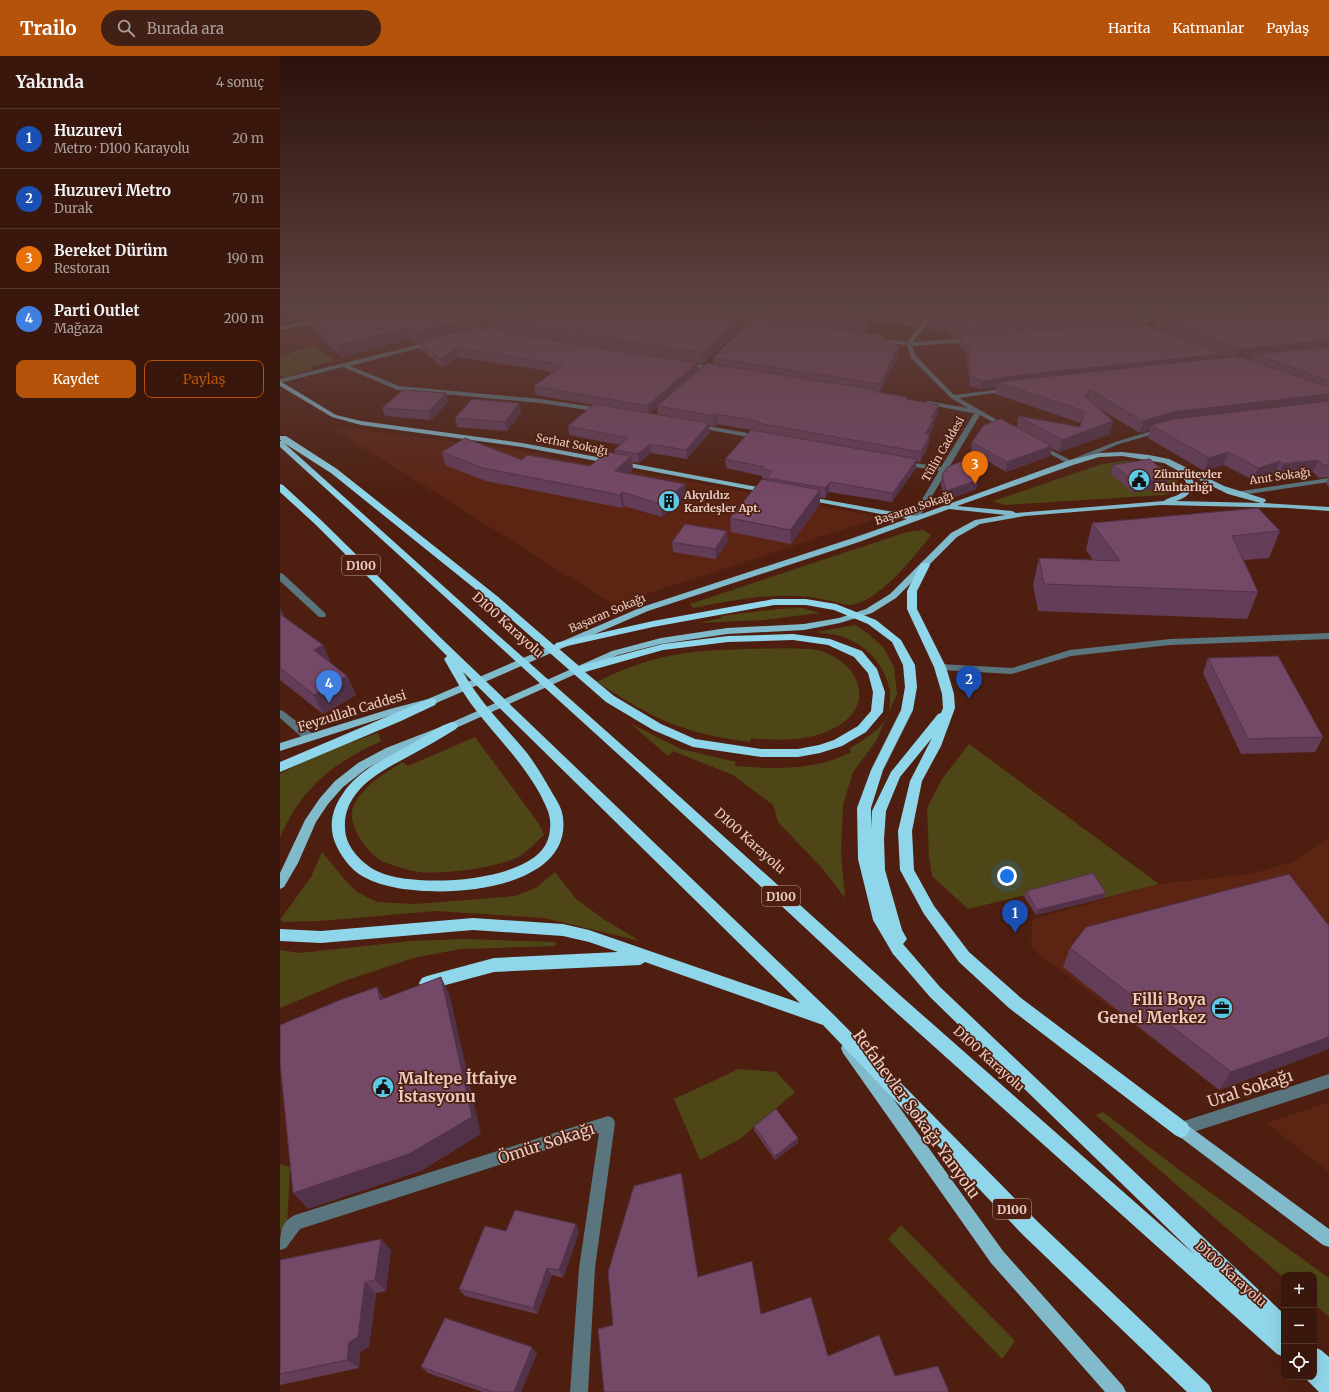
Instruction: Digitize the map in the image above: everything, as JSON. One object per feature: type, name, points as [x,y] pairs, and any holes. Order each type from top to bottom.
[{"type":"highway","points":[[280,436],[334,471],[493,598],[610,699],[657,727],[693,743],[726,749],[798,753],[820,749],[838,743],[862,729],[877,712],[879,692],[873,672],[858,654],[830,642],[793,637],[728,639],[663,647],[582,669]]},
{"type":"highway","name":"D100 Karayolu","points":[[280,443],[645,772],[896,1002],[1281,1344]]},
{"type":"highway","name":"D100","points":[[280,487],[319,523],[441,644],[828,1020],[1030,1228],[1202,1392]]},
{"type":"highway","points":[[925,565],[912,591],[912,609],[940,667],[948,694],[949,708],[935,746],[916,781],[905,831],[907,870],[929,910],[964,957],[1015,1003],[1181,1129]]},
{"type":"highway","points":[[560,645],[653,624],[774,602],[806,602],[836,607],[872,622],[896,640],[908,665],[911,687],[907,710],[877,770],[864,808],[865,859],[878,916],[898,949],[935,992],[1281,1325]]},
{"type":"highway","points":[[441,644],[475,700],[518,752],[539,781],[555,809],[557,823],[556,840],[544,857],[525,870],[482,882],[451,886],[413,886],[393,882],[375,876],[356,864],[346,851],[339,837],[337,822],[341,808],[348,794],[368,774],[452,726]]},
{"type":"highway","points":[[280,767],[398,718],[431,702]]},
{"type":"highway","points":[[935,992],[896,933],[878,870],[876,839],[879,811],[896,776],[949,708]]},
{"type":"highway","points":[[280,935],[321,937],[437,926],[516,926],[563,930],[589,936],[828,1020]]},
{"type":"highway","points":[[412,988],[494,964],[646,957]]},
{"type":"highway","points":[[1317,1360],[1329,1371]]},
{"type":"highway","points":[[1317,1377],[1329,1387]]},
{"type":"main road","name":"Serhat Sokağı","points":[[280,382],[334,416],[361,424],[522,446],[774,492]]},
{"type":"main road","points":[[1070,463],[1099,455],[1122,454],[1149,457],[1166,461],[1206,482],[1235,494],[1288,506]]},
{"type":"main road","name":"Başaran Sokağı","points":[[431,702],[645,609],[820,552],[915,518],[948,508],[1070,463]]},
{"type":"main road","points":[[1161,503],[1185,495],[1189,490],[1190,482],[1180,468]]},
{"type":"main road","points":[[798,497],[915,518]]},
{"type":"main road","points":[[280,884],[292,863],[311,820],[324,801],[339,784],[362,766],[390,751],[452,726],[615,653],[661,641],[727,631],[804,627],[840,620],[869,611],[893,596],[954,535],[978,522],[1025,514],[1161,503],[1288,506],[1329,509]]},
{"type":"main road","points":[[948,508],[1025,514]]},
{"type":"main road","name":"Feyzullah Caddesi","points":[[280,747],[309,736],[393,711],[431,702]]},
{"type":"main road","name":"Refahevler Sokağı Yanyolu","points":[[828,1020],[997,1257],[1117,1392]]},
{"type":"main road","points":[[1181,1129],[1329,1239]]},
{"type":"street","points":[[280,382],[327,369]]},
{"type":"street","points":[[353,369],[398,388],[540,401],[611,412]]},
{"type":"street","points":[[700,373],[704,369]]},
{"type":"street","points":[[717,369],[722,370]]},
{"type":"street","name":"Tülin Caddesi","points":[[915,518],[978,412],[953,397],[925,369]]},
{"type":"street","points":[[953,397],[1012,388]]},
{"type":"street","points":[[924,403],[978,412],[1011,430]]},
{"type":"street","points":[[689,425],[766,439]]},
{"type":"street","name":"Başaran Sokağı","points":[[1070,463],[1117,443],[1169,428]]},
{"type":"street","points":[[1030,441],[1070,463]]},
{"type":"street","points":[[898,462],[944,470]]},
{"type":"street","name":"Anıt Sokağı","points":[[1235,494],[1329,480]]},
{"type":"street","points":[[280,576],[322,615]]},
{"type":"street","points":[[940,667],[1012,671],[1070,653],[1170,642],[1329,636]]},
{"type":"street","points":[[280,713],[309,736]]},
{"type":"street","name":"Ural Sokağı","points":[[1181,1129],[1329,1080]]},
{"type":"street","name":"Ömür Sokağı","points":[[280,1242],[295,1223],[608,1123],[587,1268],[579,1392]]},
{"type":"shaded area","points":[[280,369],[312,369],[284,377],[280,374]]},
{"type":"shaded area","points":[[329,426],[511,449],[880,517],[614,605]]},
{"type":"shaded area","points":[[1125,461],[1148,463],[1162,467],[1174,476],[1178,482],[1177,489],[1165,495],[1004,505],[993,501],[1102,464]]},
{"type":"shaded area","points":[[923,530],[931,535],[915,555],[883,588],[860,603],[847,605],[803,596],[772,596],[693,608],[690,604],[907,532]]},
{"type":"shaded area","points":[[802,608],[820,613],[763,620],[699,623],[722,618],[721,616],[778,609]]},
{"type":"shaded area","points":[[855,625],[883,647],[894,667],[897,694],[888,713],[890,690],[883,671],[874,658],[861,646],[846,638],[816,632]]},
{"type":"shaded area","points":[[808,649],[830,654],[845,665],[856,679],[859,696],[853,713],[837,726],[818,735],[786,740],[751,738],[750,742],[689,730],[670,723],[638,707],[597,682],[630,667],[664,657],[701,651]]},
{"type":"shaded area","points":[[885,721],[876,741],[853,772],[843,805],[841,853],[845,898],[823,869],[778,822],[773,805],[733,775],[673,751],[668,756],[631,724],[681,749],[736,762],[735,766],[780,768],[809,766],[838,758],[851,752],[849,749],[875,731]]},
{"type":"shaded area","points":[[378,733],[381,741],[333,768],[309,790],[289,819],[280,837],[280,774],[316,756]]},
{"type":"shaded area","points":[[475,737],[539,824],[544,835],[518,857],[496,865],[452,872],[414,871],[389,864],[376,857],[364,845],[352,820],[354,805],[363,791],[376,780],[403,762],[408,766]]},
{"type":"shaded area","points":[[969,744],[1159,884],[1104,898],[1091,879],[968,909],[932,876],[929,856],[927,808],[942,779]]},
{"type":"shaded area","name":"Filli Boya Genel Merkez","points":[[1329,838],[1329,1047],[1209,1082],[1031,948],[1032,919],[1159,884],[1251,874],[1292,862]]},
{"type":"shaded area","points":[[322,852],[357,892],[377,902],[415,904],[515,896],[536,888],[555,872],[576,899],[605,920],[640,941],[544,918],[435,911],[320,921],[284,922],[280,920],[311,877]]},
{"type":"shaded area","points":[[464,939],[556,942],[555,946],[460,949],[413,958],[347,980],[280,1008],[280,950],[300,953],[411,941]]},
{"type":"shaded area","points":[[739,1069],[776,1072],[795,1092],[740,1139],[700,1160],[674,1099]]},
{"type":"shaded area","points":[[1329,1102],[1329,1172],[1266,1123]]},
{"type":"shaded area","points":[[1103,1112],[1186,1175],[1329,1278],[1329,1317],[1317,1307],[1317,1272],[1281,1272],[1281,1275],[1096,1115]]},
{"type":"shaded area","points":[[280,1164],[290,1167],[287,1228],[280,1231]]},
{"type":"shaded area","points":[[901,1225],[1015,1341],[1002,1359],[888,1239]]},
{"type":"building","points":[[557,369],[690,369],[647,406],[534,386]]},
{"type":"building","points":[[700,369],[747,369],[877,390],[876,392],[907,397],[906,399],[939,405],[931,418],[934,418],[925,434],[930,434],[921,452],[757,423],[758,421],[716,414],[714,416],[657,406]]},
{"type":"building","points":[[786,369],[887,369],[880,384]]},
{"type":"building","points":[[970,369],[1074,369],[982,381],[971,377]]},
{"type":"building","points":[[1114,369],[1277,369],[1329,387],[1329,394],[1172,412],[1143,421],[1090,390],[1085,396],[1113,421],[1062,440],[1018,416],[1080,427],[1084,411],[997,382]]},
{"type":"building","points":[[1297,369],[1329,369],[1329,381]]},
{"type":"building","points":[[403,390],[446,393],[429,411],[382,408]]},
{"type":"building","points":[[472,399],[519,403],[505,422],[455,418]]},
{"type":"building","points":[[1329,401],[1329,465],[1324,465],[1318,460],[1283,464],[1280,461],[1258,468],[1228,452],[1209,458],[1151,425],[1174,419]]},
{"type":"building","points":[[594,404],[709,423],[686,450],[650,444],[638,454],[614,450],[628,438],[568,426]]},
{"type":"building","points":[[1001,419],[1052,446],[1007,462],[972,442],[984,425]]},
{"type":"building","points":[[751,430],[917,459],[893,493],[830,482],[825,488],[767,478],[772,471],[762,469],[764,467],[725,459]]},
{"type":"building","points":[[465,438],[522,460],[527,455],[590,466],[607,452],[631,456],[615,471],[685,484],[660,504],[622,492],[620,495],[483,468],[442,452]]},
{"type":"building","points":[[1150,459],[1169,477],[1136,483],[1113,465]]},
{"type":"building","points":[[965,460],[969,474],[978,480],[946,491],[942,475],[947,467]]},
{"type":"building","points":[[762,479],[820,490],[790,530],[730,518]]},
{"type":"building","points":[[1258,508],[1280,531],[1232,536],[1258,592],[1044,584],[1039,558],[1120,561],[1092,523]]},
{"type":"building","points":[[685,524],[727,531],[715,549],[672,542]]},
{"type":"building","points":[[280,614],[323,645],[314,650],[347,676],[314,695],[280,668]]},
{"type":"building","points":[[1278,656],[1323,737],[1248,739],[1208,658]]},
{"type":"building","points":[[1093,873],[1106,893],[1037,910],[1026,891]]},
{"type":"building","name":"Filli Boya Genel Merkez","points":[[1289,874],[1329,926],[1329,1037],[1231,1072],[1070,948],[1086,927]]},
{"type":"building","name":"Maltepe İtfaiye İstasyonu","points":[[441,977],[472,1117],[409,1154],[293,1193],[280,1063],[280,1025],[340,1000],[377,987],[380,1000]]},
{"type":"building","points":[[776,1109],[798,1138],[775,1156],[754,1126]]},
{"type":"building","points":[[681,1173],[698,1277],[752,1261],[761,1314],[811,1297],[828,1356],[879,1335],[895,1376],[938,1366],[949,1392],[604,1392],[598,1329],[613,1325],[608,1272],[634,1186]]},
{"type":"building","points":[[515,1210],[576,1224],[559,1270],[547,1268],[533,1308],[459,1289],[485,1226],[506,1231]]},
{"type":"building","points":[[381,1239],[375,1280],[365,1282],[358,1337],[349,1342],[347,1360],[280,1374],[280,1260]]},
{"type":"building","points":[[445,1318],[532,1347],[514,1392],[493,1392],[421,1367]]},
{"type":"place","name":"Zümrütevler Muhtarlığı","points":[[1139,480]]},
{"type":"place","name":"Bereket Dürüm","points":[[975,484]]},
{"type":"place","name":"Akyıldız Kardeşler Apt.","points":[[669,501]]},
{"type":"place","name":"Huzurevi Metro","points":[[969,699]]},
{"type":"place","name":"Parti Outlet","points":[[329,703]]},
{"type":"place","name":"Huzurevi","points":[[1015,933]]},
{"type":"place","name":"Filli Boya Genel Merkez","points":[[1222,1008]]},
{"type":"place","name":"Maltepe İtfaiye İstasyonu","points":[[383,1087]]}]
